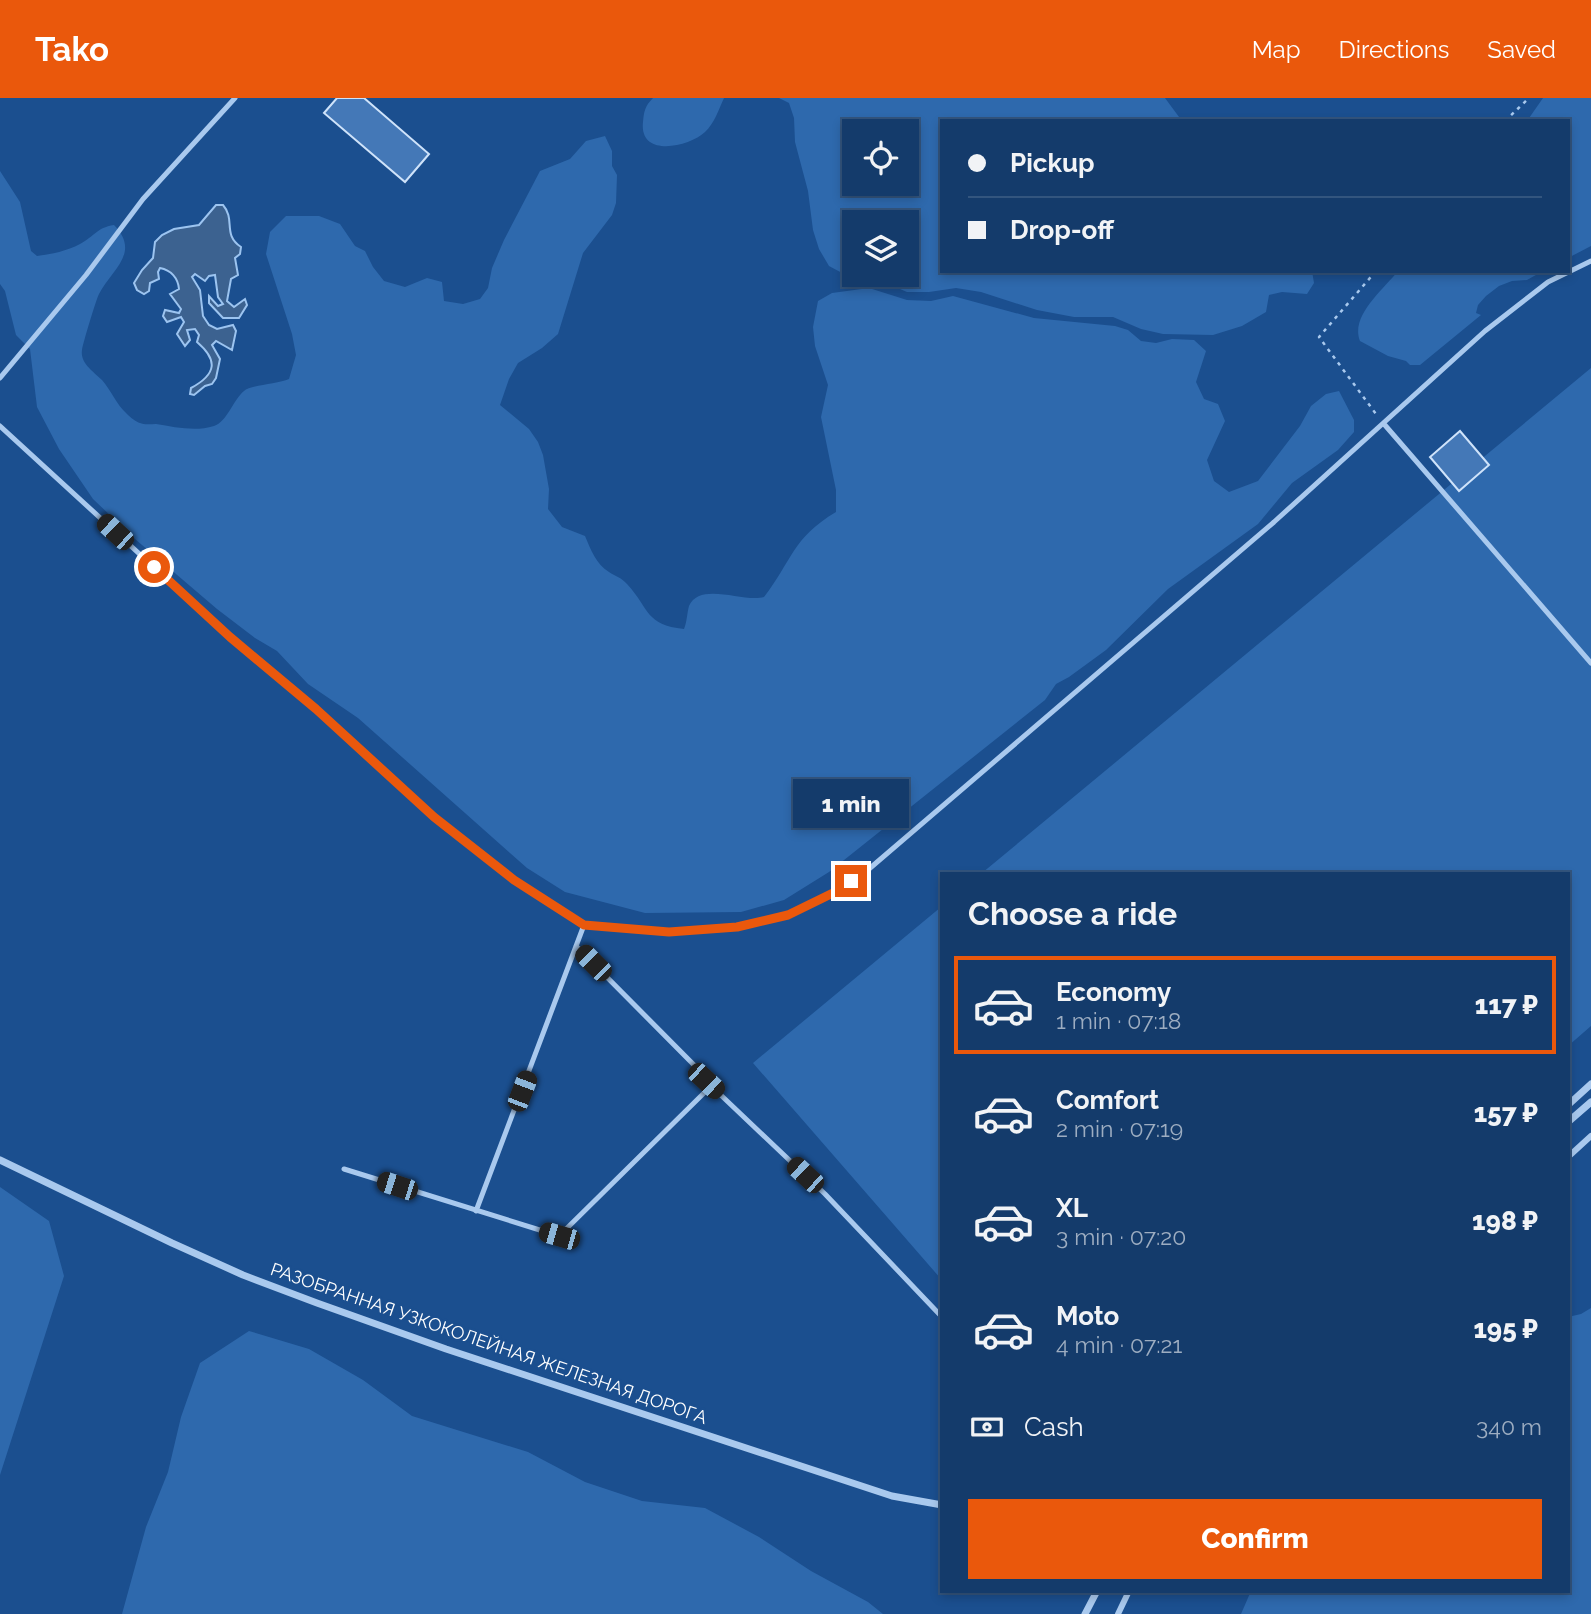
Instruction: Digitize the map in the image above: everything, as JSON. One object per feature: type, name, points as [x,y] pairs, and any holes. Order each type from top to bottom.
[{"type":"street","points":[[1570,1103],[1591,1084]]},
{"type":"street","points":[[1570,1120],[1591,1102]]},
{"type":"street","points":[[1570,1155],[1591,1136]]},
{"type":"street","name":"РАЗОБРАННАЯ УЗКОКОЛЕЙНАЯ ЖЕЛЕЗНАЯ ДОРОГА","points":[[0,1160],[196,1254],[328,1308],[879,1492],[940,1505]]},
{"type":"street","points":[[1085,1614],[1096,1593]]},
{"type":"street","points":[[1118,1614],[1128,1593]]},
{"type":"lane","points":[[0,378],[144,200],[235,98]]},
{"type":"lane","points":[[1570,271],[1591,261]]},
{"type":"lane","points":[[0,426],[220,628],[316,709],[434,817],[514,880],[584,925],[669,932],[737,927],[788,915],[833,893],[869,869],[1275,522],[1485,331],[1548,282],[1566,273]]},
{"type":"lane","points":[[1384,424],[1591,663]]},
{"type":"lane","points":[[476,1211],[584,925]]},
{"type":"lane","points":[[576,946],[696,1067],[706,1081],[825,1194],[940,1315]]},
{"type":"lane","points":[[344,1169],[559,1236],[705,1092],[706,1081]]},
{"type":"path","points":[[1507,119],[1529,98]]},
{"type":"path","points":[[1374,273],[1319,337],[1384,424]]},
{"type":"shaded area","points":[[653,98],[724,98],[714,121],[705,132],[688,142],[666,146],[649,141],[644,133],[644,112]]},
{"type":"shaded area","points":[[779,98],[1165,98],[1181,119],[940,119],[940,273],[1312,273],[1314,283],[1307,294],[1282,292],[1269,295],[1266,312],[1242,326],[1213,335],[1163,334],[1141,329],[1113,317],[1074,317],[956,288],[907,292],[895,287],[919,287],[919,210],[842,210],[842,273],[829,266],[819,249],[813,230],[808,191],[795,142],[794,118],[789,103]]},
{"type":"shaded area","points":[[1543,98],[1591,98],[1591,246],[1570,257],[1570,119],[1528,119]]},
{"type":"shaded area","points":[[605,136],[612,151],[612,166],[617,175],[616,203],[612,215],[583,253],[558,334],[518,363],[500,405],[529,429],[538,442],[549,489],[548,509],[562,527],[585,536],[601,565],[625,582],[655,620],[662,624],[684,629],[689,606],[703,595],[764,597],[801,541],[836,512],[836,490],[821,417],[828,385],[815,346],[813,327],[818,301],[832,293],[869,288],[907,300],[931,301],[953,296],[1034,318],[1115,326],[1128,330],[1141,341],[1156,343],[1172,339],[1194,340],[1206,351],[1196,382],[1204,399],[1218,404],[1225,421],[1207,460],[1214,481],[1229,492],[1258,481],[1300,426],[1311,406],[1326,394],[1339,391],[1354,420],[1354,432],[1338,450],[1292,483],[1258,524],[1168,589],[1106,650],[1056,684],[1045,700],[829,872],[784,900],[741,912],[645,913],[565,892],[527,868],[358,718],[308,684],[277,651],[217,609],[93,499],[59,449],[37,407],[30,349],[16,335],[5,291],[0,284],[0,171],[20,202],[31,251],[37,256],[70,249],[103,228],[114,225],[122,235],[125,253],[97,298],[83,346],[83,359],[123,410],[137,422],[200,429],[219,424],[247,389],[289,379],[296,355],[292,334],[266,254],[270,232],[286,216],[319,216],[340,224],[355,246],[365,251],[384,281],[405,287],[427,278],[442,282],[444,301],[463,304],[480,299],[488,288],[492,268],[504,240],[540,171],[570,159],[586,141]]},
{"type":"shaded area","points":[[216,205],[223,205],[227,211],[230,232],[241,247],[240,254],[235,258],[238,275],[231,279],[227,301],[234,307],[245,299],[247,305],[239,318],[223,318],[209,303],[209,296],[218,306],[223,304],[218,297],[215,275],[209,276],[205,281],[195,274],[192,277],[200,290],[203,316],[209,325],[217,329],[233,325],[236,331],[232,350],[216,341],[212,345],[220,359],[216,378],[212,384],[194,395],[190,394],[191,388],[206,377],[212,366],[209,355],[197,342],[199,335],[195,329],[187,330],[190,340],[185,346],[177,334],[184,322],[181,317],[167,322],[163,316],[165,310],[179,313],[181,309],[170,294],[179,289],[175,278],[160,268],[159,279],[150,283],[149,291],[144,294],[137,290],[134,283],[153,258],[155,242],[162,235],[174,229],[199,225]]},
{"type":"shaded area","points":[[1396,273],[1539,273],[1527,280],[1512,281],[1499,286],[1486,296],[1478,305],[1476,313],[1481,315],[1420,365],[1410,365],[1360,341],[1360,322],[1370,304]]},
{"type":"shaded area","points":[[1591,368],[1591,1026],[1570,1044],[1570,872],[983,872]]},
{"type":"shaded area","points":[[940,908],[940,1278],[753,1063]]},
{"type":"shaded area","points":[[0,1187],[49,1221],[64,1276],[0,1475]]},
{"type":"shaded area","points":[[1591,1308],[1591,1614],[1241,1614],[1250,1593],[1570,1593],[1570,1317]]},
{"type":"shaded area","points":[[249,1331],[309,1349],[363,1380],[412,1416],[528,1452],[585,1482],[642,1501],[705,1508],[759,1537],[811,1571],[868,1602],[883,1614],[122,1614],[146,1527],[168,1472],[181,1417],[200,1363]]},
{"type":"building","points":[[337,98],[364,98],[429,154],[405,182],[324,113]]},
{"type":"building","points":[[1460,431],[1489,465],[1459,491],[1430,457]]},
{"type":"route","points":[[154,567],[434,817],[514,880],[584,925],[669,932],[737,927],[788,915],[851,881]]}]
